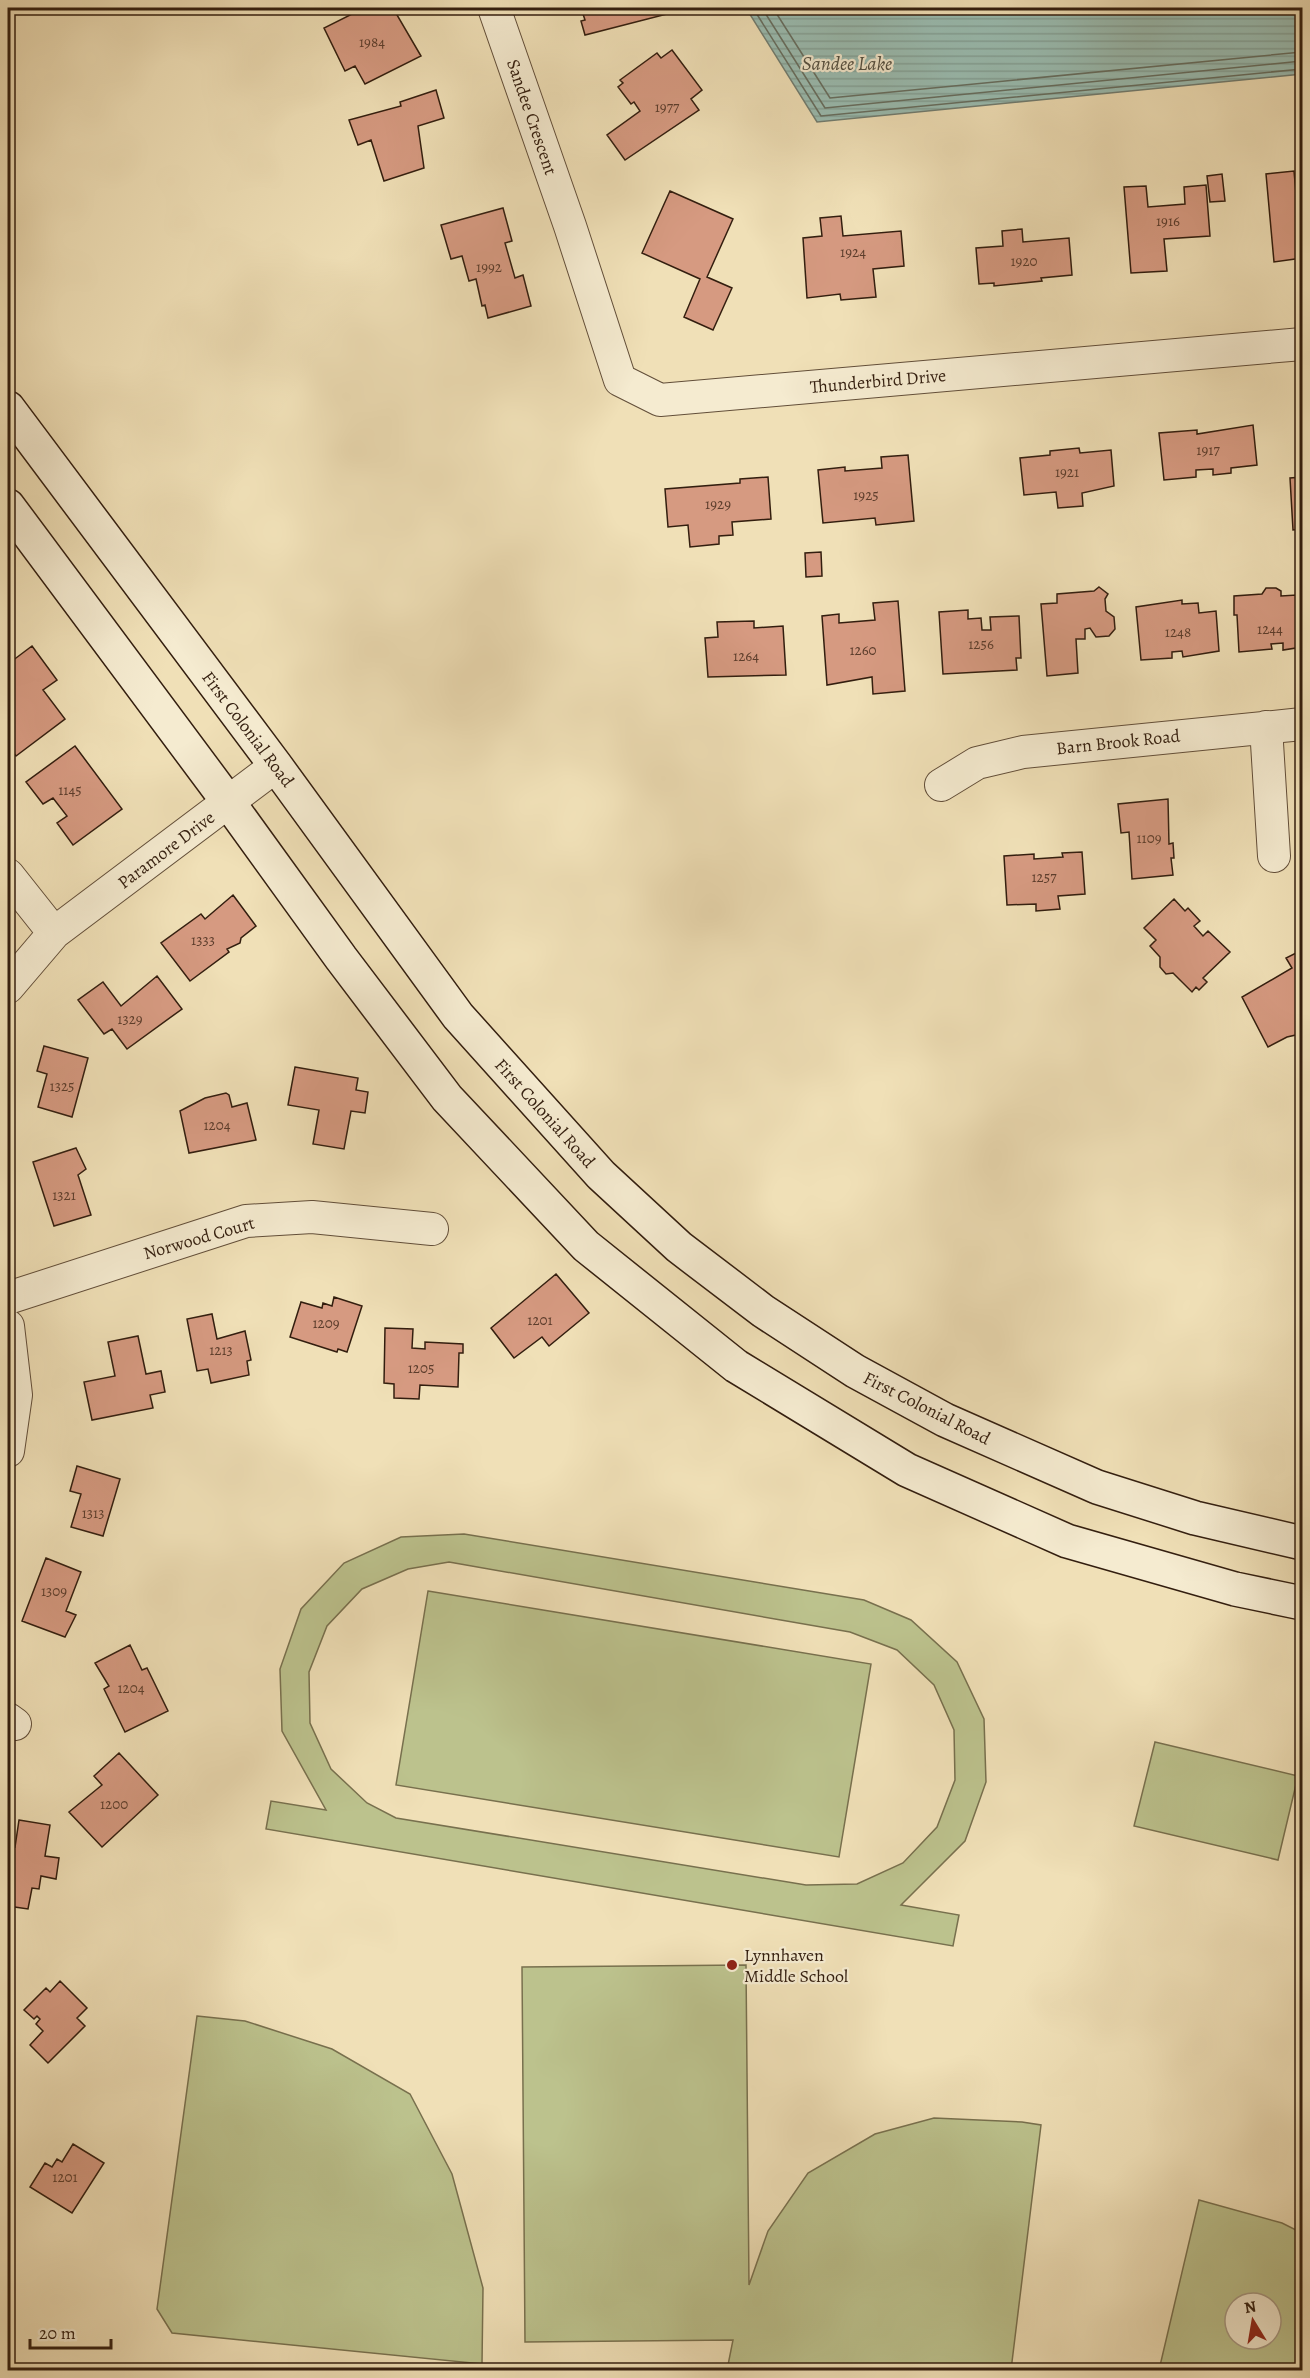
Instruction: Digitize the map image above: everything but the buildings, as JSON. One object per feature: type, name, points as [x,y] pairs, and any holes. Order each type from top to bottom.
[{"type":"main road","name":"First Colonial Road","points":[[8,408],[276,766],[458,1016],[601,1175],[679,1246],[763,1311],[855,1371],[945,1420],[1097,1487],[1195,1518],[1302,1543]]},
{"type":"main road","points":[[8,506],[447,1098],[586,1246],[736,1366],[907,1470],[1067,1541],[1235,1589],[1302,1603]]},
{"type":"street","name":"Sandee Crescent","points":[[494,8],[570,226]]},
{"type":"street","name":"Thunderbird Drive","points":[[570,226],[620,380],[660,400],[1302,344]]},
{"type":"street","name":"Barn Brook Road","points":[[941,785],[976,763],[1023,752],[1302,724]]},
{"type":"street","points":[[1266,727],[1274,856]]},
{"type":"street","name":"Paramore Drive","points":[[8,987],[54,933],[276,766]]},
{"type":"street","points":[[8,875],[54,933]]},
{"type":"street","name":"Norwood Court","points":[[8,1298],[246,1221],[312,1216],[432,1229]]},
{"type":"street","points":[[8,1326],[16,1395],[8,1451]]},
{"type":"green space","points":[[464,1534],[864,1600],[911,1620],[957,1662],[984,1719],[986,1782],[965,1841],[901,1905],[959,1915],[953,1946],[266,1829],[271,1801],[326,1810],[282,1731],[280,1669],[301,1609],[344,1563],[401,1537]],"holes":[[[449,1562],[850,1632],[897,1650],[934,1685],[954,1730],[955,1780],[937,1827],[903,1863],[857,1884],[806,1885],[396,1818],[367,1803],[331,1769],[310,1723],[309,1672],[327,1626],[362,1589],[408,1569]]]},
{"type":"green space","points":[[428,1591],[871,1664],[839,1857],[396,1785]]},
{"type":"green space","points":[[1155,1742],[1298,1776],[1278,1860],[1134,1826]]},
{"type":"green space","points":[[746,1965],[749,2285],[768,2231],[808,2173],[875,2134],[934,2118],[1041,2125],[1011,2370],[727,2370],[733,2340],[525,2342],[522,1967]]},
{"type":"green space","points":[[197,2016],[245,2021],[332,2049],[410,2094],[452,2174],[483,2288],[482,2364],[172,2333],[157,2309]]},
{"type":"green space","points":[[1199,2200],[1282,2223],[1302,2233],[1302,2370],[1159,2370]]},
{"type":"water","name":"Sandee Lake","points":[[746,8],[1302,8],[1302,74],[817,122]]},
{"type":"place","name":"Lynnhaven Middle School","points":[[732,1965]]}]
